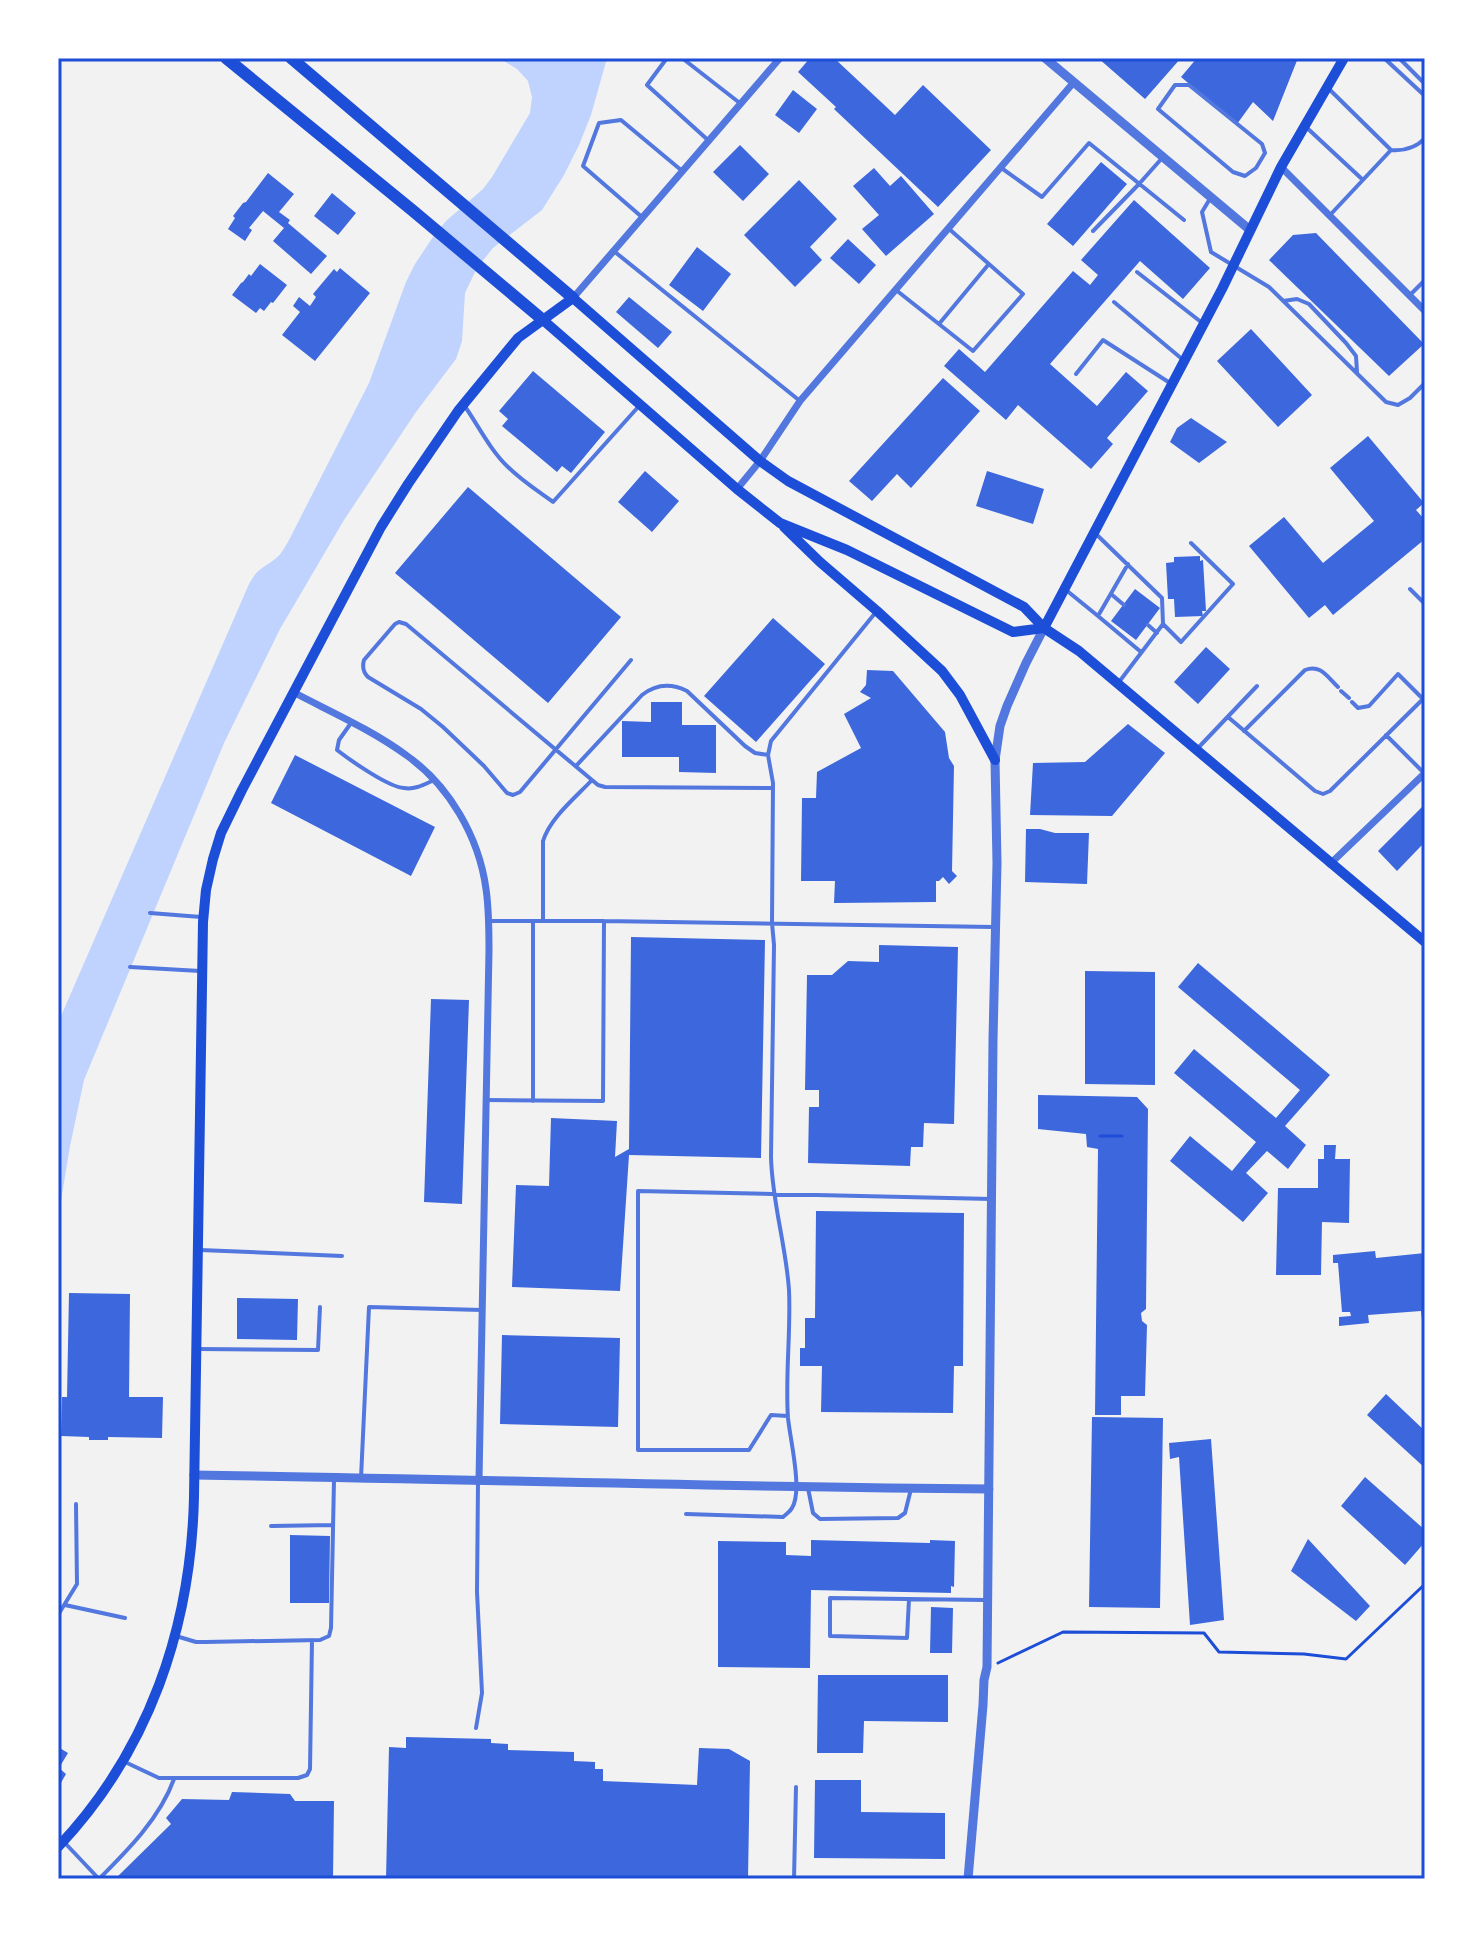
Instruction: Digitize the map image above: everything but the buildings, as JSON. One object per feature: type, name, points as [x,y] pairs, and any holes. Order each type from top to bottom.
[{"type":"main road","points":[[226,58],[543,320],[780,523],[877,611],[942,671],[960,695],[995,760]]},
{"type":"main road","points":[[291,58],[760,461],[788,481],[1024,607],[1044,628],[1079,651],[1425,942]]},
{"type":"main road","points":[[1044,628],[1233,266],[1281,167],[1344,58]]},
{"type":"main road","points":[[61,1844],[89,1811],[123,1761],[143,1724],[176,1636],[190,1564],[204,917],[206,890],[221,833],[381,527],[408,484],[464,405],[518,338],[573,298]]},
{"type":"main road","points":[[780,523],[847,550],[1013,632],[1044,628]]},
{"type":"street","points":[[573,298],[780,58]]},
{"type":"street","points":[[1045,58],[1250,230]]},
{"type":"street","points":[[737,489],[760,461],[800,401],[1074,82]]},
{"type":"street","points":[[1281,167],[1425,311]]},
{"type":"street","points":[[968,1879],[987,1667],[996,927],[995,760],[1000,726],[1007,706],[1044,628]]},
{"type":"street","points":[[293,692],[406,755],[434,780],[456,808],[480,862],[489,921],[479,1480]]},
{"type":"street","points":[[1330,864],[1425,773]]},
{"type":"street","points":[[194,1475],[795,1488],[989,1489]]},
{"type":"lane","points":[[667,58],[647,85],[709,141]]},
{"type":"lane","points":[[682,58],[741,104]]},
{"type":"lane","points":[[1384,58],[1425,96]]},
{"type":"lane","points":[[1399,58],[1425,84]]},
{"type":"lane","points":[[1175,85],[1189,85],[1262,144],[1265,153],[1256,168],[1245,176],[1233,172],[1158,109],[1175,85]]},
{"type":"lane","points":[[1327,87],[1391,150],[1411,148],[1425,138]]},
{"type":"lane","points":[[643,218],[583,166],[599,123],[621,120],[683,172]]},
{"type":"lane","points":[[1305,126],[1363,180]]},
{"type":"lane","points":[[1000,167],[1042,197],[1089,143],[1184,220]]},
{"type":"lane","points":[[1329,215],[1391,150]]},
{"type":"lane","points":[[1093,231],[1163,157]]},
{"type":"lane","points":[[1211,197],[1202,212],[1211,252],[1269,287],[1386,402],[1398,405],[1425,383]]},
{"type":"lane","points":[[896,290],[973,351],[1023,294],[948,228]]},
{"type":"lane","points":[[614,252],[800,401]]},
{"type":"lane","points":[[939,324],[988,265]]},
{"type":"lane","points":[[1137,272],[1203,324]]},
{"type":"lane","points":[[1409,296],[1425,280]]},
{"type":"lane","points":[[1283,301],[1297,299],[1309,304],[1356,356],[1357,373]]},
{"type":"lane","points":[[1114,302],[1184,361]]},
{"type":"lane","points":[[1076,374],[1103,340],[1172,384]]},
{"type":"lane","points":[[464,405],[506,466],[553,502],[641,405]]},
{"type":"lane","points":[[1095,532],[1162,598],[1163,624],[1117,684]]},
{"type":"lane","points":[[1163,624],[1181,642],[1233,584],[1191,543]]},
{"type":"lane","points":[[1098,616],[1128,564]]},
{"type":"lane","points":[[1065,589],[1141,652]]},
{"type":"lane","points":[[1410,589],[1425,604]]},
{"type":"lane","points":[[1111,594],[1124,605]]},
{"type":"lane","points":[[686,1514],[783,1517],[791,1510],[795,1500],[795,1463],[788,1416],[789,1288],[771,1157],[773,788],[768,755],[771,741],[877,611]]},
{"type":"lane","points":[[631,660],[555,749],[517,795],[509,795],[464,746],[421,709],[368,677],[363,670],[364,660],[395,624],[403,623],[555,749],[576,766],[598,785],[773,788]]},
{"type":"lane","points":[[1148,625],[1157,633]]},
{"type":"lane","points":[[1228,717],[1244,731],[1315,791],[1323,794],[1330,791],[1423,699],[1398,674],[1369,706],[1358,708],[1320,669],[1314,668],[1305,670],[1244,731]]},
{"type":"lane","points":[[576,766],[642,695],[662,685],[687,691],[745,746],[755,753],[768,755]]},
{"type":"lane","points":[[1197,750],[1257,686]]},
{"type":"lane","points":[[351,723],[339,740],[337,750],[363,769],[401,788],[415,788],[434,780]]},
{"type":"lane","points":[[1386,735],[1425,773]]},
{"type":"lane","points":[[543,921],[545,833],[592,780]]},
{"type":"lane","points":[[150,913],[204,917]]},
{"type":"lane","points":[[489,921],[996,927]]},
{"type":"lane","points":[[533,921],[533,1101]]},
{"type":"lane","points":[[485,1100],[603,1101],[604,921]]},
{"type":"lane","points":[[130,967],[202,971]]},
{"type":"lane","points":[[788,1416],[771,1415],[749,1450],[638,1450],[638,1191],[992,1199]]},
{"type":"lane","points":[[198,1250],[342,1256]]},
{"type":"lane","points":[[196,1349],[318,1350],[320,1307]]},
{"type":"lane","points":[[361,1478],[369,1307],[482,1310]]},
{"type":"lane","points":[[176,1636],[205,1642],[312,1640],[329,1636],[334,1477]]},
{"type":"lane","points":[[476,1728],[482,1693],[477,1592],[479,1480]]},
{"type":"lane","points":[[808,1488],[813,1513],[820,1519],[898,1518],[905,1513],[911,1489]]},
{"type":"lane","points":[[58,1615],[77,1584],[76,1504]]},
{"type":"lane","points":[[271,1526],[333,1525]]},
{"type":"lane","points":[[909,1599],[907,1638],[830,1636],[830,1598],[909,1599],[988,1600]]},
{"type":"lane","points":[[64,1605],[125,1618]]},
{"type":"lane","points":[[123,1761],[155,1778],[298,1778],[307,1775],[310,1769],[312,1640]]},
{"type":"lane","points":[[61,1844],[99,1879],[137,1838],[163,1803],[175,1779]]},
{"type":"lane","points":[[794,1879],[796,1787]]},
{"type":"path","points":[[1100,1136],[1122,1136]]},
{"type":"path","points":[[987,1667],[1063,1632],[1204,1633],[1219,1652],[1304,1654],[1346,1659],[1425,1584]]},
{"type":"water","points":[[499,58],[607,58],[591,115],[564,175],[542,210],[493,248],[477,268],[465,293],[462,341],[456,359],[416,412],[344,520],[280,629],[224,743],[84,1080],[58,1219],[58,1023],[249,584],[258,572],[279,556],[288,542],[369,383],[415,264],[446,221],[483,189],[530,113],[532,97],[528,81],[517,69]]}]
